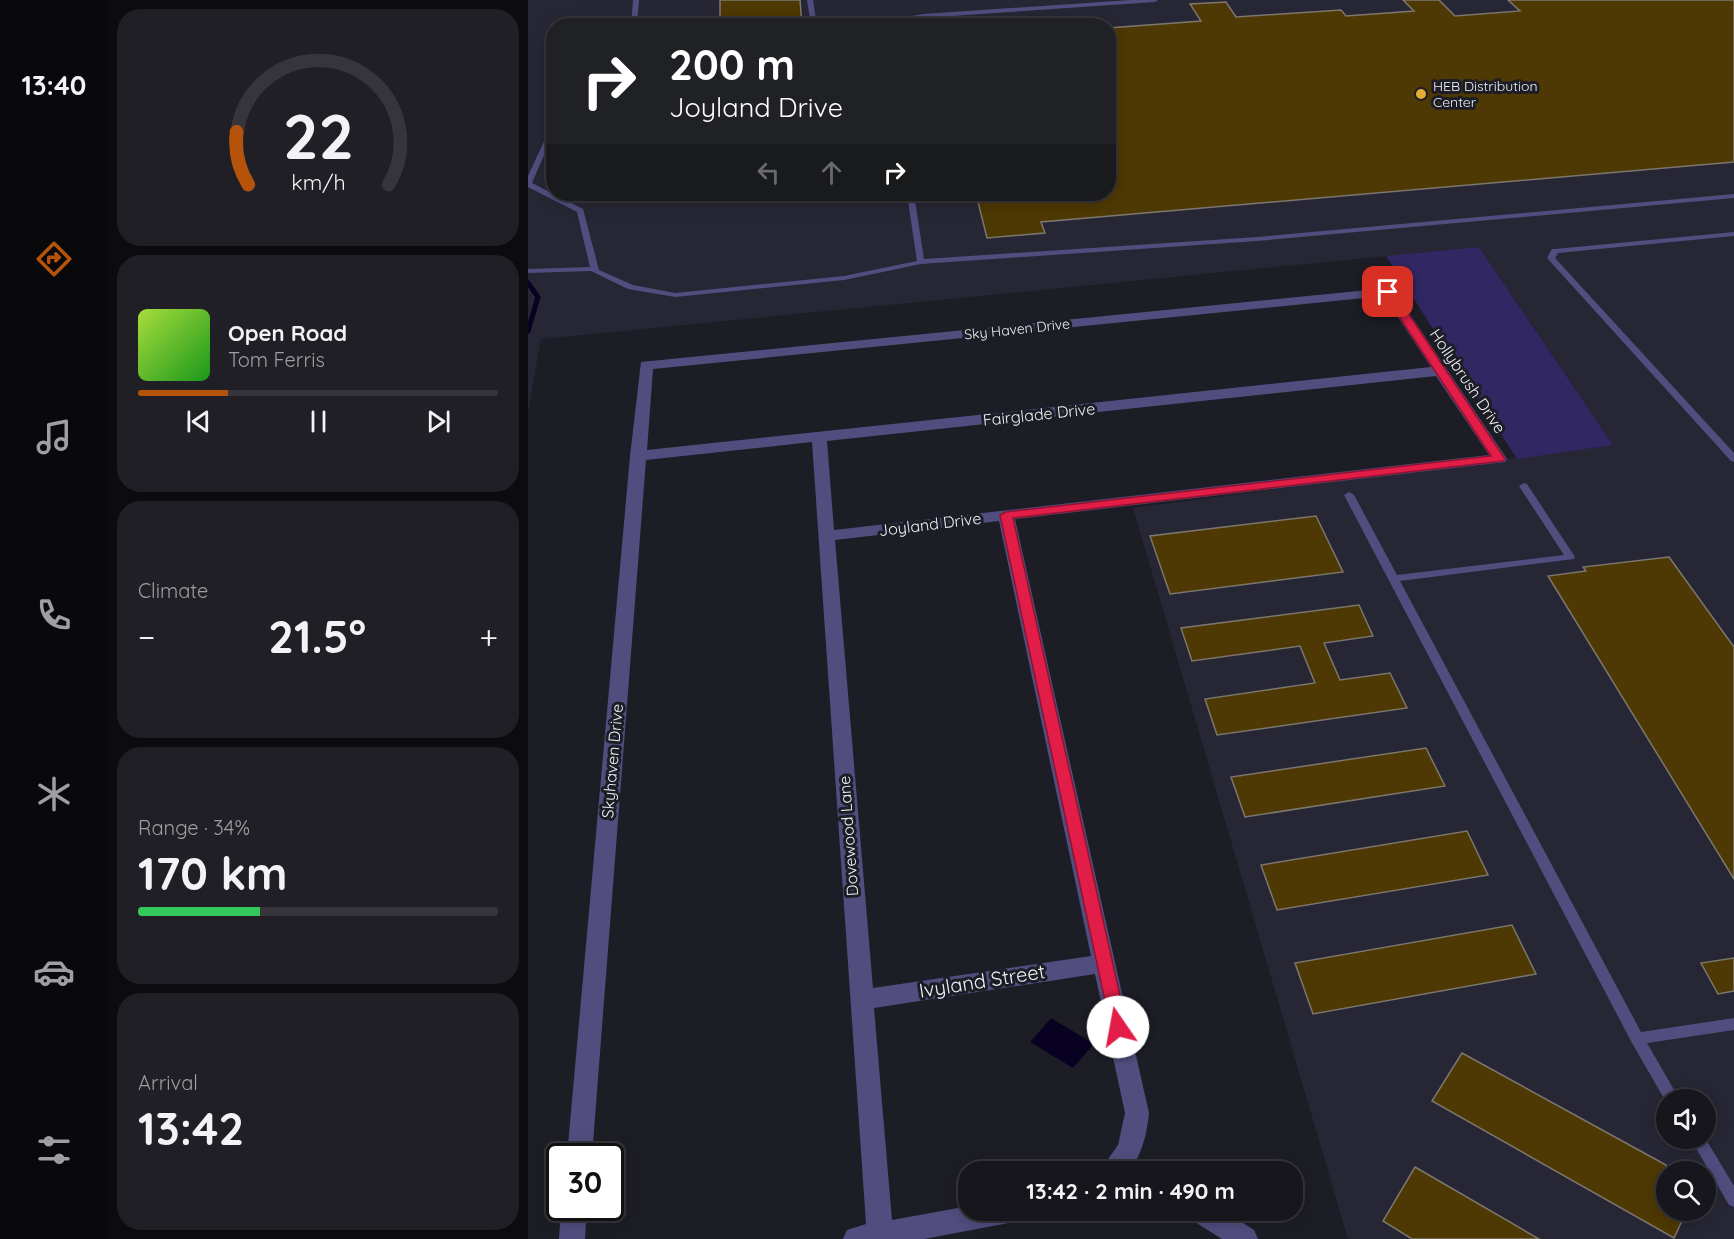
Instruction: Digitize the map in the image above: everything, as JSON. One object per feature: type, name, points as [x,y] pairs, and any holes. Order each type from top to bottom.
[{"type":"street","name":"Sky Haven Drive","points":[[646,365],[1388,292]]},
{"type":"street","name":"Hollybrush Drive","points":[[1388,292],[1499,459]]},
{"type":"street","name":"Skyhaven Drive","points":[[580,1143],[646,365]]},
{"type":"street","name":"Fairglade Drive","points":[[638,456],[1439,371]]},
{"type":"street","name":"Dovewood Lane","points":[[819,437],[861,1000],[868,1237]]},
{"type":"street","name":"Joyland Drive","points":[[826,536],[1499,459]]},
{"type":"street","points":[[1006,515],[1137,1113],[1134,1140],[1126,1161]]},
{"type":"street","name":"Ivyland Street","points":[[861,1000],[1104,963]]},
{"type":"street","points":[[868,1237],[958,1220]]},
{"type":"street","points":[[572,1239],[573,1221]]},
{"type":"street","points":[[1216,1221],[1245,1239]]},
{"type":"lane","points":[[635,18],[636,0]]},
{"type":"lane","points":[[810,0],[813,18]]},
{"type":"lane","points":[[907,18],[923,15],[1155,0]]},
{"type":"lane","points":[[546,144],[528,184],[546,193]]},
{"type":"lane","points":[[561,201],[580,211],[595,271],[631,287],[675,295],[844,278],[921,262],[1257,239],[1734,196]]},
{"type":"lane","points":[[911,201],[921,262]]},
{"type":"lane","points":[[1734,234],[1556,252],[1551,258],[1734,459]]},
{"type":"lane","points":[[528,271],[594,269]]},
{"type":"lane","points":[[1393,579],[1570,557],[1524,486]]},
{"type":"lane","points":[[1348,495],[1637,1039],[1667,1089]]},
{"type":"lane","points":[[1637,1039],[1734,1024]]},
{"type":"lane","points":[[1704,1149],[1734,1200]]},
{"type":"shaded area","points":[[528,0],[1734,0],[1734,1239],[1348,1239],[1133,508],[1613,445],[1479,247],[541,339],[528,413]]},
{"type":"shaded area","points":[[1479,247],[1613,445],[1517,459],[1386,256]]},
{"type":"shaded area","points":[[1051,1018],[1094,1044],[1073,1068],[1030,1042]]},
{"type":"building","points":[[720,0],[800,0],[801,18],[720,18]]},
{"type":"building","name":"HEB Distribution Center","points":[[1403,0],[1439,0],[1455,16],[1520,11],[1508,0],[1734,0],[1734,162],[1041,222],[1045,233],[987,238],[978,201],[1116,201],[1116,27],[1201,21],[1190,4],[1226,2],[1236,17],[1341,10],[1346,16],[1414,11]]},
{"type":"building","points":[[1316,516],[1343,572],[1170,594],[1150,536]]},
{"type":"building","points":[[1669,557],[1734,647],[1734,879],[1548,576],[1586,571],[1583,567]]},
{"type":"building","points":[[1359,605],[1373,636],[1324,643],[1340,680],[1390,673],[1407,708],[1217,735],[1205,699],[1315,683],[1300,646],[1192,661],[1181,628]]},
{"type":"building","points":[[1426,748],[1445,786],[1245,817],[1231,777]]},
{"type":"building","points":[[1467,831],[1488,875],[1277,910],[1261,865]]},
{"type":"building","points":[[1512,925],[1536,974],[1313,1014],[1295,963]]},
{"type":"building","points":[[1734,958],[1734,991],[1718,994],[1701,963]]},
{"type":"building","points":[[1462,1053],[1659,1161],[1656,1161],[1656,1221],[1682,1221],[1674,1238],[1432,1101]]},
{"type":"building","points":[[1415,1167],[1539,1239],[1412,1239],[1383,1221]]},
{"type":"waterway","points":[[528,283],[538,297],[528,331]]},
{"type":"place","name":"HEB Distribution Center","points":[[1421,94]]},
{"type":"route","points":[[1118,1027],[1006,515],[1499,459],[1388,292]]}]
